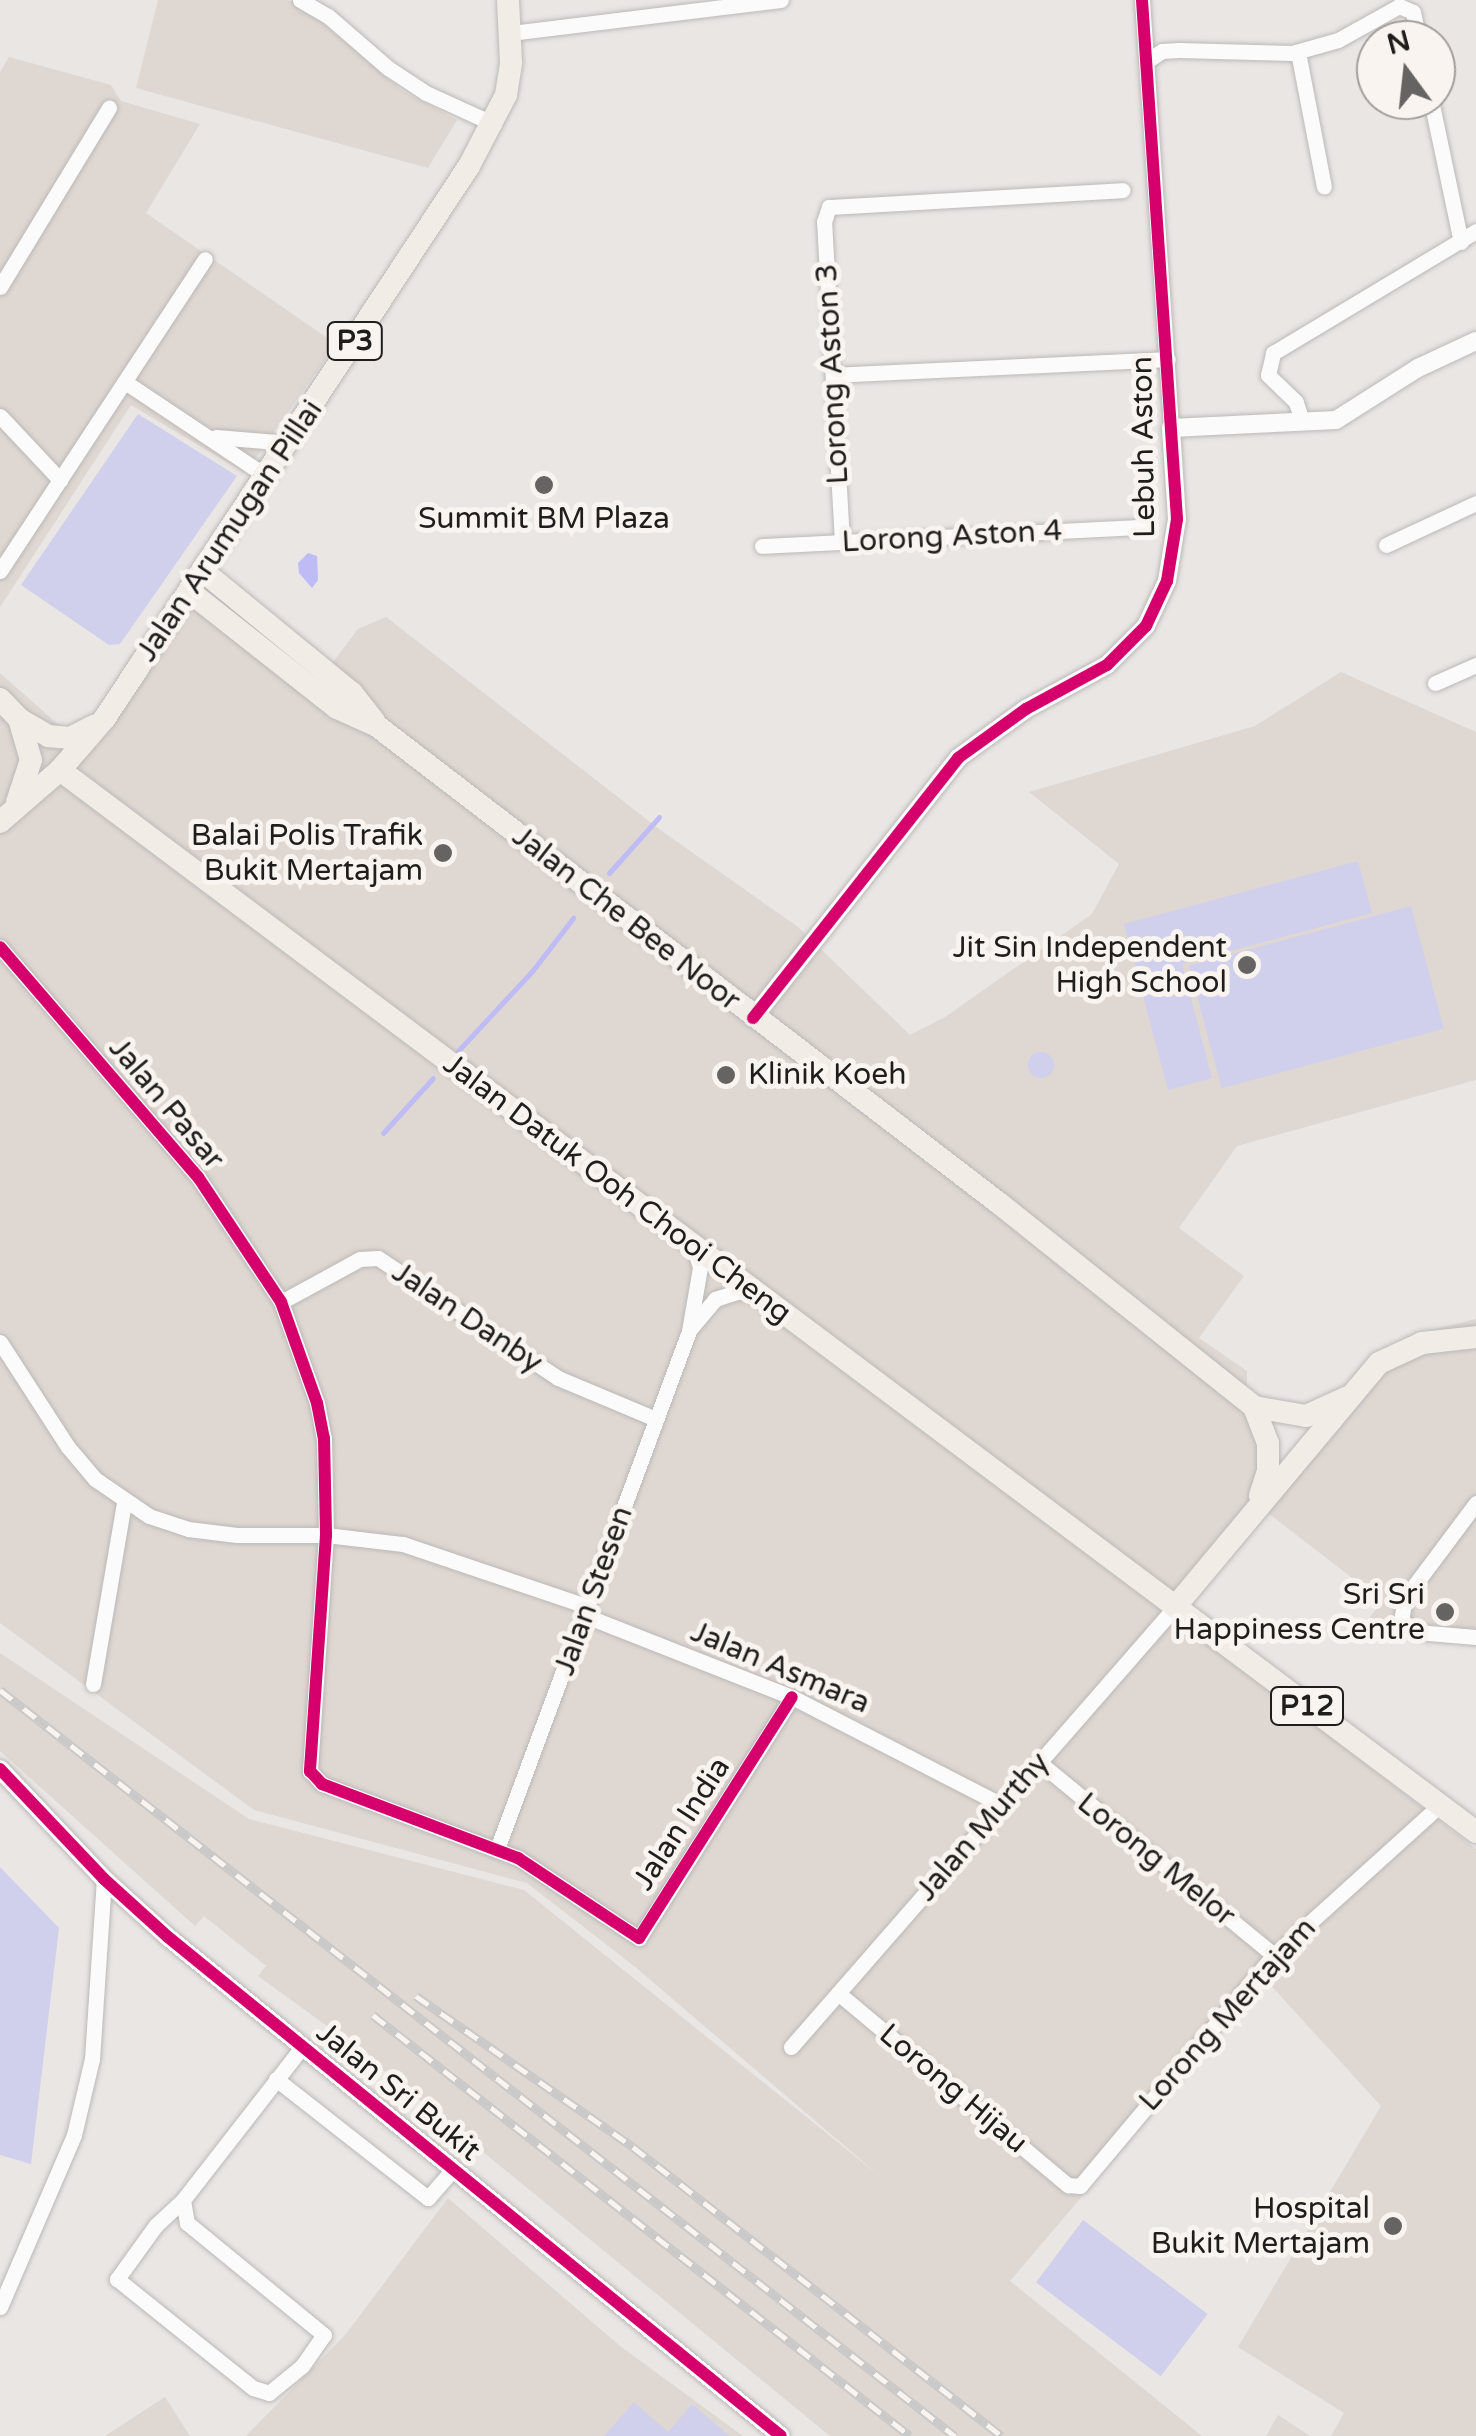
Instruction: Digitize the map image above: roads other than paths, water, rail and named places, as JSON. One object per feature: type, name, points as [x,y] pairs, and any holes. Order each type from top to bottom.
[{"type":"main road","name":"Jalan Arumugan Pillai","points":[[6,816],[60,770],[105,718],[494,124],[506,95],[511,33],[508,0]]},
{"type":"main road","name":"Jalan Che Bee Noor","points":[[204,572],[352,693],[378,726],[752,1018],[1000,1204],[1254,1407]]},
{"type":"main road","name":"Jalan Che Bee Noor","points":[[190,592],[337,708],[378,726]]},
{"type":"main road","points":[[0,699],[19,719],[58,739],[81,734],[105,718]]},
{"type":"main road","points":[[6,816],[24,790],[31,760],[19,719]]},
{"type":"main road","name":"Jalan Datuk Ooh Chooi Cheng","points":[[60,770],[1175,1607]]},
{"type":"main road","points":[[1175,1607],[1379,1363],[1400,1351],[1443,1339],[1476,1337]]},
{"type":"main road","points":[[1254,1407],[1306,1416],[1348,1397]]},
{"type":"main road","points":[[1253,1513],[1268,1459],[1263,1426],[1254,1407]]},
{"type":"main road","name":"P12","points":[[1175,1607],[1476,1832]]},
{"type":"street","points":[[300,0],[328,16],[388,68],[426,93],[494,124]]},
{"type":"street","points":[[511,33],[781,0]]},
{"type":"street","name":"Lebuh Aston","points":[[752,1018],[958,758],[1026,709],[1107,665],[1146,626],[1167,581],[1177,519],[1142,0]]},
{"type":"street","points":[[1370,20],[1399,6],[1413,12],[1415,20]]},
{"type":"street","points":[[1146,61],[1162,51],[1298,52],[1338,40],[1356,29]]},
{"type":"street","points":[[1298,52],[1324,186]]},
{"type":"street","points":[[0,287],[108,108]]},
{"type":"street","points":[[1435,120],[1461,242]]},
{"type":"street","name":"Lorong Aston 3","points":[[842,542],[824,222],[828,206],[1123,190]]},
{"type":"street","points":[[1302,421],[1296,402],[1268,375],[1273,353],[1476,232]]},
{"type":"street","points":[[0,571],[206,259]]},
{"type":"street","points":[[1172,428],[1336,420],[1418,368],[1476,340]]},
{"type":"street","points":[[833,375],[1168,359]]},
{"type":"street","points":[[124,382],[212,436],[266,476]]},
{"type":"street","points":[[0,416],[60,480]]},
{"type":"street","points":[[212,436],[289,442]]},
{"type":"street","points":[[1386,545],[1476,503]]},
{"type":"street","name":"Lorong Aston 4","points":[[762,546],[1142,527]]},
{"type":"street","points":[[1435,684],[1476,666]]},
{"type":"street","name":"Jalan Pasar","points":[[0,947],[198,1177],[281,1302],[317,1403],[324,1438],[326,1536],[310,1771],[338,1792],[497,1850]]},
{"type":"street","name":"Jalan Stesen","points":[[497,1850],[688,1331],[700,1267],[693,1246]]},
{"type":"street","name":"Jalan Danby","points":[[281,1302],[360,1259],[378,1258],[558,1378],[656,1419]]},
{"type":"street","name":"Jalan Stesen","points":[[688,1331],[706,1308],[726,1294],[738,1291],[761,1297]]},
{"type":"street","points":[[0,1342],[68,1447],[124,1502],[92,1684]]},
{"type":"street","name":"Jalan Asmara","points":[[124,1502],[188,1529],[402,1544],[588,1611],[792,1697],[1002,1805]]},
{"type":"street","points":[[1476,1504],[1405,1598],[1401,1620],[1417,1632],[1476,1638]]},
{"type":"street","name":"Jalan Murthy","points":[[791,2047],[1175,1607]]},
{"type":"street","name":"Jalan India","points":[[497,1850],[518,1858],[639,1938],[792,1697]]},
{"type":"street","name":"Lorong Melor","points":[[1040,1762],[1274,1955]]},
{"type":"street","name":"Jalan Sri Bukit","points":[[0,1769],[104,1879],[302,2047],[780,2436]]},
{"type":"street","name":"Lorong Mertajam","points":[[1068,2184],[1080,2186],[1274,1955],[1440,1805]]},
{"type":"street","points":[[0,2307],[74,2134],[92,2060],[104,1879]]},
{"type":"street","name":"Lorong Hijau","points":[[838,1993],[1068,2184]]},
{"type":"street","points":[[183,2200],[187,2222],[324,2335],[302,2366],[269,2393],[252,2388],[117,2279],[156,2225],[183,2200],[302,2047]]},
{"type":"street","name":"Jalan Sri Bukit","points":[[276,2079],[428,2198],[454,2168]]},
{"type":"water","points":[[308,553],[317,556],[318,580],[312,588],[299,573],[298,563]]},
{"type":"waterway","points":[[609,873],[659,817]]},
{"type":"waterway","points":[[456,1053],[533,970],[573,918]]},
{"type":"waterway","points":[[383,1133],[433,1078]]},
{"type":"railway","points":[[0,1690],[955,2436]]},
{"type":"railway","points":[[416,1996],[633,2147],[1001,2436]]},
{"type":"railway","points":[[373,2015],[910,2436]]},
{"type":"place","name":"Summit BM Plaza","points":[[544,485]]},
{"type":"place","name":"Balai Polis Trafik Bukit Mertajam","points":[[443,853]]},
{"type":"place","name":"Jit Sin Independent High School","points":[[1247,965]]},
{"type":"place","name":"Klinik Koeh","points":[[726,1075]]},
{"type":"place","name":"Sri Sri Happiness Centre","points":[[1445,1612]]},
{"type":"place","name":"Hospital Bukit Mertajam","points":[[1393,2226]]}]
